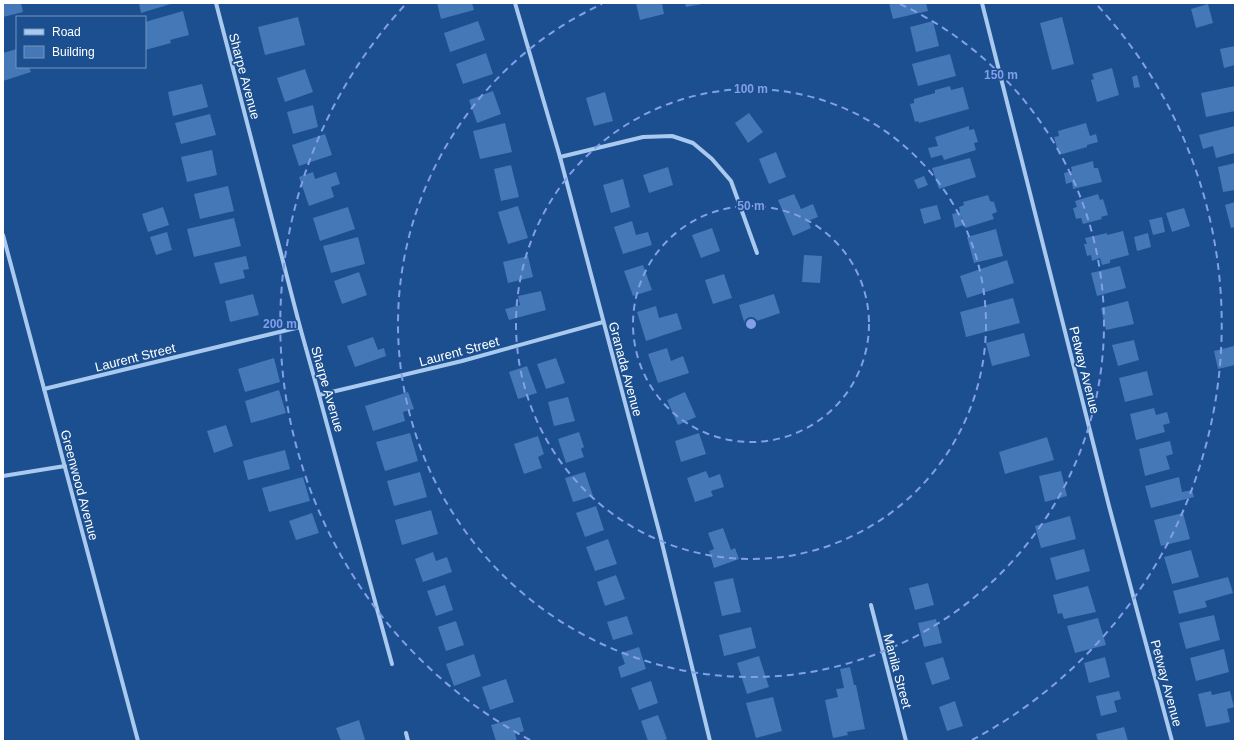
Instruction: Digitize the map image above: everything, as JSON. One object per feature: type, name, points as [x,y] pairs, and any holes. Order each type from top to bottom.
[{"type":"street","name":"Sharpe Avenue","points":[[216,3],[300,327],[320,395],[392,664]]},
{"type":"street","name":"Granada Avenue","points":[[515,3],[560,157],[660,535],[710,741]]},
{"type":"street","name":"Petway Avenue","points":[[982,3],[1108,498],[1172,741]]},
{"type":"street","points":[[560,157],[643,137],[672,136],[693,143],[712,159],[731,181],[757,253]]},
{"type":"street","name":"Greenwood Avenue","points":[[3,235],[138,741]]},
{"type":"street","name":"Laurent Street","points":[[320,395],[462,361],[603,322]]},
{"type":"street","name":"Laurent Street","points":[[44,389],[300,327]]},
{"type":"street","points":[[3,476],[65,466]]},
{"type":"street","name":"Manila Street","points":[[871,605],[906,741]]},
{"type":"street","points":[[406,733],[408,741]]},
{"type":"building","points":[[3,3],[21,3],[23,12],[3,17]]},
{"type":"building","points":[[139,3],[174,3],[141,13]]},
{"type":"building","points":[[437,3],[472,3],[474,10],[441,19]]},
{"type":"building","points":[[636,3],[662,3],[664,14],[640,20]]},
{"type":"building","points":[[685,3],[702,3],[702,4],[686,7]]},
{"type":"building","points":[[889,3],[926,3],[928,11],[893,19]]},
{"type":"building","points":[[1208,4],[1213,23],[1196,28],[1191,9]]},
{"type":"building","points":[[183,11],[189,35],[170,40],[171,43],[146,50],[146,22]]},
{"type":"building","points":[[298,17],[305,45],[265,55],[258,27]]},
{"type":"building","points":[[1062,17],[1074,64],[1052,70],[1040,23]]},
{"type":"building","points":[[478,21],[485,40],[450,52],[444,33]]},
{"type":"building","points":[[933,21],[939,46],[916,52],[910,27]]},
{"type":"building","points":[[1235,46],[1235,65],[1224,68],[1220,49]]},
{"type":"building","points":[[16,49],[16,68],[29,68],[31,72],[3,81],[3,53]]},
{"type":"building","points":[[486,53],[493,74],[463,84],[456,64]]},
{"type":"building","points":[[950,54],[956,76],[918,86],[912,64]]},
{"type":"building","points":[[1112,68],[1119,95],[1097,102],[1091,80],[1094,79],[1092,74]]},
{"type":"building","points":[[305,69],[313,92],[285,102],[277,78]]},
{"type":"building","points":[[1137,75],[1140,87],[1134,88],[1132,77]]},
{"type":"building","points":[[202,84],[208,107],[173,116],[168,92]]},
{"type":"building","points":[[950,86],[951,90],[963,87],[969,109],[919,123],[918,121],[915,122],[910,104],[914,103],[914,99],[935,93],[935,90]]},
{"type":"building","points":[[1235,86],[1235,111],[1206,117],[1201,93]]},
{"type":"building","points":[[493,91],[501,114],[477,123],[469,100]]},
{"type":"building","points":[[605,92],[613,121],[594,126],[586,98]]},
{"type":"building","points":[[313,105],[318,127],[293,134],[287,112]]},
{"type":"building","points":[[749,113],[763,132],[748,143],[735,123]]},
{"type":"building","points":[[210,114],[216,135],[181,144],[175,123]]},
{"type":"building","points":[[505,123],[512,152],[480,159],[473,131]]},
{"type":"building","points":[[1086,123],[1090,136],[1096,134],[1098,142],[1087,145],[1087,147],[1059,155],[1054,137],[1059,136],[1058,131]]},
{"type":"building","points":[[969,126],[969,130],[974,129],[978,142],[974,143],[976,150],[944,160],[942,155],[931,158],[928,148],[938,146],[935,137]]},
{"type":"building","points":[[1235,126],[1235,153],[1216,158],[1213,146],[1203,149],[1199,135]]},
{"type":"building","points":[[325,134],[332,155],[299,166],[292,145]]},
{"type":"building","points":[[212,150],[217,175],[187,182],[181,157]]},
{"type":"building","points":[[776,152],[786,177],[769,184],[759,159]]},
{"type":"building","points":[[970,158],[976,177],[939,189],[932,168]]},
{"type":"building","points":[[1093,161],[1094,168],[1098,168],[1102,182],[1073,189],[1072,182],[1066,184],[1064,173],[1072,171],[1071,167]]},
{"type":"building","points":[[1235,163],[1235,190],[1223,192],[1218,167]]},
{"type":"building","points":[[511,165],[519,197],[501,201],[494,169]]},
{"type":"building","points":[[668,167],[673,185],[649,193],[643,175]]},
{"type":"building","points":[[313,172],[315,179],[336,172],[340,184],[331,187],[334,197],[309,206],[299,177]]},
{"type":"building","points":[[924,176],[928,185],[918,189],[914,180]]},
{"type":"building","points":[[623,179],[630,207],[611,213],[603,185]]},
{"type":"building","points":[[228,186],[234,211],[200,219],[194,194]]},
{"type":"building","points":[[794,194],[801,209],[813,204],[818,217],[808,221],[811,228],[793,236],[778,200]]},
{"type":"building","points":[[1098,194],[1100,200],[1103,199],[1108,215],[1101,217],[1102,219],[1083,224],[1081,218],[1076,219],[1073,208],[1077,207],[1075,201]]},
{"type":"building","points":[[988,195],[990,201],[994,202],[997,212],[992,214],[994,219],[965,228],[961,215],[963,225],[955,228],[952,214],[960,212],[959,207],[964,205],[963,202]]},
{"type":"building","points":[[1235,202],[1235,227],[1231,228],[1225,205]]},
{"type":"building","points":[[937,205],[941,219],[924,224],[920,209]]},
{"type":"building","points":[[518,206],[528,238],[508,244],[498,212]]},
{"type":"building","points":[[163,207],[169,225],[148,232],[142,214]]},
{"type":"building","points":[[348,207],[355,229],[320,241],[313,218]]},
{"type":"building","points":[[1184,208],[1190,226],[1172,232],[1166,213]]},
{"type":"building","points":[[1162,217],[1165,232],[1153,235],[1149,220]]},
{"type":"building","points":[[234,218],[241,246],[194,257],[187,229]]},
{"type":"building","points":[[632,221],[636,235],[648,232],[652,245],[623,254],[614,227]]},
{"type":"building","points":[[712,228],[720,251],[701,258],[692,235]]},
{"type":"building","points":[[996,229],[1003,256],[974,263],[967,237]]},
{"type":"building","points":[[1123,231],[1129,255],[1110,260],[1110,263],[1102,265],[1100,258],[1092,261],[1091,255],[1087,256],[1084,244],[1087,244],[1085,238]]},
{"type":"building","points":[[167,232],[172,250],[156,255],[150,237]]},
{"type":"building","points":[[1148,233],[1151,247],[1137,251],[1134,237]]},
{"type":"building","points":[[358,237],[365,264],[331,273],[323,246]]},
{"type":"building","points":[[804,255],[822,256],[820,283],[802,282]]},
{"type":"building","points":[[246,256],[249,269],[243,270],[245,278],[220,284],[214,263]]},
{"type":"building","points":[[528,256],[533,277],[508,283],[503,262]]},
{"type":"building","points":[[1007,260],[1014,283],[967,298],[960,276]]},
{"type":"building","points":[[643,265],[652,290],[633,296],[624,271]]},
{"type":"building","points":[[1120,266],[1126,288],[1097,296],[1091,273]]},
{"type":"building","points":[[359,272],[367,295],[342,304],[334,281]]},
{"type":"building","points":[[724,274],[732,298],[713,304],[705,280]]},
{"type":"building","points":[[541,291],[546,310],[509,320],[505,309],[520,305],[518,296]]},
{"type":"building","points":[[253,294],[259,315],[230,322],[225,301]]},
{"type":"building","points":[[774,294],[780,313],[745,325],[739,305]]},
{"type":"building","points":[[1013,298],[1020,323],[966,337],[960,312]]},
{"type":"building","points":[[1128,301],[1134,324],[1106,330],[1101,308]]},
{"type":"building","points":[[656,306],[659,318],[677,313],[682,329],[646,341],[637,312]]},
{"type":"building","points":[[1024,333],[1030,356],[992,366],[986,343]]},
{"type":"building","points":[[373,337],[378,350],[384,348],[386,356],[355,367],[347,346]]},
{"type":"building","points":[[1134,340],[1139,360],[1118,366],[1112,345]]},
{"type":"building","points":[[1234,346],[1235,365],[1218,369],[1214,351]]},
{"type":"building","points":[[667,348],[671,361],[683,356],[689,373],[658,383],[648,354]]},
{"type":"building","points":[[274,358],[280,382],[245,392],[238,369]]},
{"type":"building","points":[[556,358],[565,383],[546,389],[537,364]]},
{"type":"building","points":[[527,366],[537,393],[518,399],[509,372]]},
{"type":"building","points":[[1147,371],[1153,395],[1125,402],[1119,378]]},
{"type":"building","points":[[279,390],[286,413],[251,423],[245,401]]},
{"type":"building","points":[[408,392],[414,409],[403,412],[405,421],[373,431],[365,406]]},
{"type":"building","points":[[685,392],[696,417],[678,425],[667,400]]},
{"type":"building","points":[[568,397],[575,421],[554,426],[548,402]]},
{"type":"building","points":[[1154,408],[1156,415],[1167,412],[1170,423],[1163,425],[1165,432],[1136,440],[1130,414]]},
{"type":"building","points":[[226,425],[233,446],[214,453],[207,431]]},
{"type":"building","points":[[579,432],[584,447],[581,449],[584,457],[566,463],[558,439]]},
{"type":"building","points":[[410,433],[418,461],[385,471],[376,442]]},
{"type":"building","points":[[699,433],[706,454],[681,462],[675,441]]},
{"type":"building","points":[[538,436],[544,454],[538,457],[542,468],[524,474],[514,444]]},
{"type":"building","points":[[1047,437],[1054,460],[1005,474],[999,452]]},
{"type":"building","points":[[1170,441],[1173,454],[1166,456],[1170,469],[1145,476],[1139,449]]},
{"type":"building","points":[[285,450],[290,469],[248,480],[243,461]]},
{"type":"building","points":[[706,471],[709,478],[720,474],[724,487],[711,491],[713,496],[695,502],[687,478]]},
{"type":"building","points":[[1061,471],[1067,496],[1045,502],[1039,476]]},
{"type":"building","points":[[420,472],[427,497],[394,506],[387,481]]},
{"type":"building","points":[[585,472],[593,496],[573,502],[565,478]]},
{"type":"building","points":[[303,477],[310,501],[269,512],[262,488]]},
{"type":"building","points":[[1179,477],[1182,492],[1192,490],[1194,497],[1151,508],[1145,486]]},
{"type":"building","points":[[596,506],[604,530],[585,537],[576,513]]},
{"type":"building","points":[[431,510],[438,534],[402,545],[395,520]]},
{"type":"building","points":[[312,513],[319,533],[296,540],[289,521]]},
{"type":"building","points":[[1183,513],[1190,539],[1161,546],[1154,520]]},
{"type":"building","points":[[1070,516],[1076,539],[1041,548],[1035,526]]},
{"type":"building","points":[[723,528],[731,550],[735,548],[739,559],[714,568],[709,551],[714,549],[708,533]]},
{"type":"building","points":[[608,539],[617,564],[595,571],[586,547]]},
{"type":"building","points":[[1084,549],[1090,571],[1056,580],[1050,558]]},
{"type":"building","points":[[1191,550],[1199,577],[1172,584],[1164,557]]},
{"type":"building","points":[[433,552],[436,561],[447,557],[452,572],[423,582],[415,559]]},
{"type":"building","points":[[616,575],[625,599],[605,606],[597,582]]},
{"type":"building","points":[[1228,577],[1233,593],[1205,601],[1207,607],[1179,614],[1173,591]]},
{"type":"building","points":[[733,578],[741,612],[722,616],[714,582]]},
{"type":"building","points":[[928,583],[934,605],[915,610],[909,588]]},
{"type":"building","points":[[445,585],[453,610],[436,616],[427,591]]},
{"type":"building","points":[[1088,586],[1096,612],[1064,619],[1062,613],[1058,614],[1053,595]]},
{"type":"building","points":[[1214,615],[1220,640],[1186,649],[1179,623]]},
{"type":"building","points":[[627,616],[633,634],[613,640],[607,622]]},
{"type":"building","points":[[1098,618],[1106,645],[1075,653],[1067,626]]},
{"type":"building","points":[[936,619],[942,643],[924,647],[918,623]]},
{"type":"building","points":[[456,621],[464,645],[446,651],[438,627]]},
{"type":"building","points":[[751,627],[756,648],[724,656],[719,635]]},
{"type":"building","points":[[639,647],[646,669],[621,678],[618,667],[625,664],[621,653]]},
{"type":"building","points":[[1224,649],[1229,672],[1196,681],[1190,658]]},
{"type":"building","points":[[474,654],[481,676],[454,686],[446,664]]},
{"type":"building","points":[[759,656],[769,687],[747,694],[737,663]]},
{"type":"building","points":[[943,657],[950,679],[932,685],[925,663]]},
{"type":"building","points":[[1105,657],[1110,677],[1089,683],[1084,663]]},
{"type":"building","points":[[850,667],[854,685],[856,685],[865,729],[847,732],[848,735],[833,738],[825,700],[838,697],[836,689],[844,688],[840,669]]},
{"type":"building","points":[[506,679],[514,702],[490,710],[482,687]]},
{"type":"building","points":[[651,681],[658,703],[639,710],[631,688]]},
{"type":"building","points":[[1119,691],[1121,699],[1114,701],[1117,712],[1101,716],[1096,696]]},
{"type":"building","points":[[1211,691],[1212,695],[1230,691],[1234,707],[1227,709],[1230,722],[1206,727],[1198,694]]},
{"type":"building","points":[[773,697],[782,731],[756,738],[746,703]]},
{"type":"building","points":[[955,701],[963,726],[947,731],[939,707]]},
{"type":"building","points":[[658,715],[667,739],[662,741],[648,741],[641,721]]},
{"type":"building","points":[[520,717],[524,731],[515,734],[517,741],[496,741],[491,725]]},
{"type":"building","points":[[359,720],[365,740],[341,741],[336,728]]},
{"type":"building","points":[[1124,727],[1128,741],[1098,741],[1096,734]]}]
